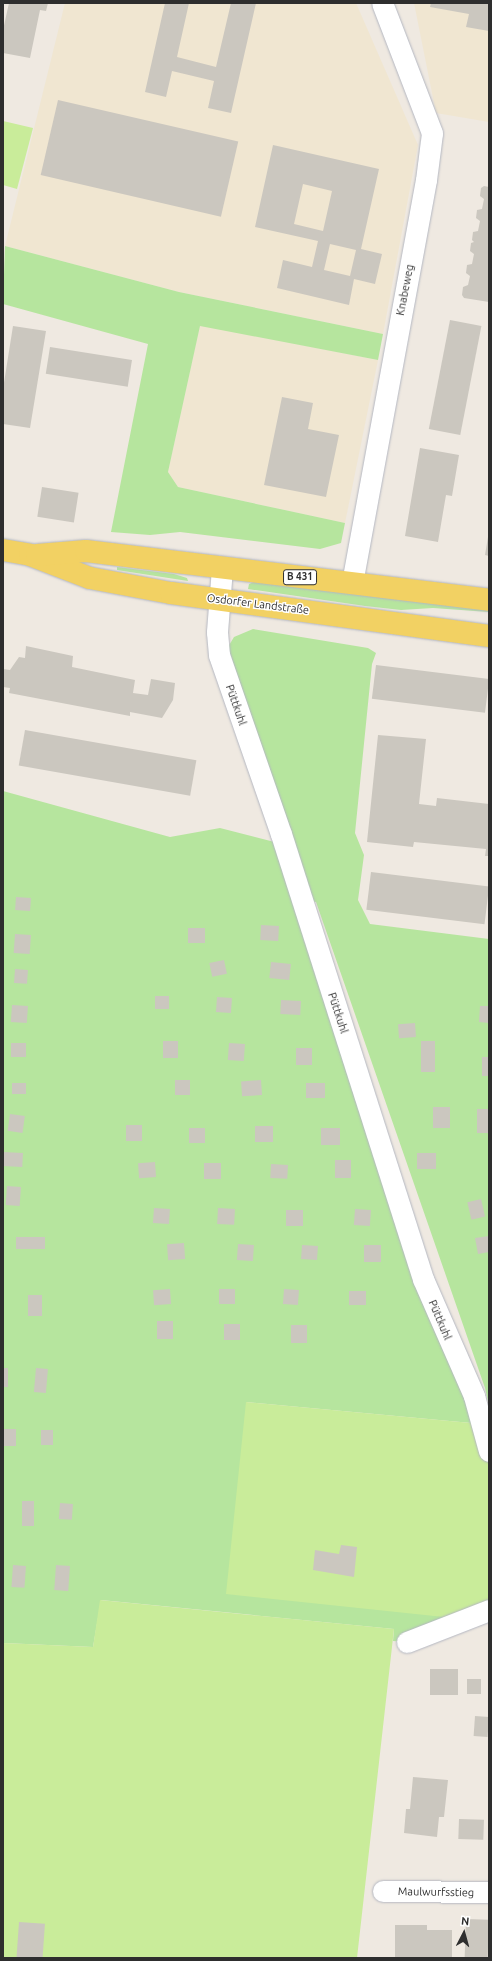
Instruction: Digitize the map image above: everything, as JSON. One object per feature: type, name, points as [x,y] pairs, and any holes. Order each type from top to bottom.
[{"type":"main road","name":"Osdorfer Landstraße","points":[[3,550],[30,555],[90,578],[171,593],[220,598],[489,636]]},
{"type":"main road","name":"Osdorfer Landstraße","points":[[30,555],[86,551],[489,600]]},
{"type":"street","name":"Knabeweg","points":[[352,583],[426,180],[432,133],[382,3]]},
{"type":"street","name":"Püttkuhl","points":[[222,568],[217,632],[219,655],[281,834],[423,1279],[474,1396],[489,1450]]},
{"type":"street","points":[[407,1642],[489,1610]]},
{"type":"street","name":"Maulwurfsstieg","points":[[383,1891],[489,1892]]},
{"type":"shaded area","points":[[65,3],[356,3],[418,145],[383,334],[179,292],[5,246]]},
{"type":"shaded area","points":[[414,3],[489,3],[489,122],[436,113]]},
{"type":"shaded area","points":[[200,325],[378,360],[345,523],[178,487],[168,472]]},
{"type":"green space","points":[[3,121],[33,128],[17,189],[3,185]]},
{"type":"green space","points":[[5,246],[179,292],[383,334],[378,360],[200,326],[168,472],[178,487],[345,523],[341,543],[320,549],[180,532],[150,535],[111,532],[148,344],[3,304]]},
{"type":"green space","points":[[117,567],[174,574],[187,578],[188,581],[117,570]]},
{"type":"green space","points":[[254,582],[489,608],[489,612],[433,608],[401,610],[365,606],[248,589],[249,584]]},
{"type":"green space","points":[[253,629],[368,648],[376,653],[372,664],[355,833],[364,855],[358,900],[370,924],[489,939],[489,1406],[485,1388],[316,902],[300,898],[482,1424],[246,1402],[444,1617],[407,1642],[393,1641],[394,1629],[101,1600],[93,1647],[3,1643],[3,791],[170,837],[220,828],[294,847],[228,647],[234,637]]},
{"type":"green space","points":[[246,1402],[482,1424],[489,1451],[489,1610],[444,1617],[226,1594]]},
{"type":"green space","points":[[100,1600],[394,1629],[357,1958],[3,1958],[3,1643],[93,1647]]},
{"type":"building","points":[[9,3],[48,3],[46,11],[40,10],[30,58],[3,53],[3,30]]},
{"type":"building","points":[[165,3],[189,3],[177,57],[216,67],[231,3],[256,3],[231,113],[208,108],[214,81],[172,71],[166,97],[145,92]]},
{"type":"building","points":[[431,3],[489,3],[489,31],[466,27],[469,14],[430,7]]},
{"type":"building","points":[[58,100],[238,142],[221,217],[41,175]]},
{"type":"building","points":[[273,145],[379,169],[361,249],[382,254],[375,284],[354,279],[349,305],[277,288],[283,260],[312,267],[318,241],[255,227]],"holes":[[[303,184],[332,191],[323,231],[294,224]],[[330,244],[356,250],[350,276],[324,270]]]},
{"type":"building","points":[[484,186],[489,187],[489,302],[464,298],[462,295],[463,287],[468,285],[470,276],[466,273],[467,265],[472,264],[474,254],[470,251],[471,243],[474,242],[472,240],[473,232],[478,231],[480,221],[476,218],[477,210],[482,209],[484,199],[480,196],[481,188]]},
{"type":"building","points":[[450,320],[481,326],[460,435],[429,429]]},
{"type":"building","points":[[13,326],[46,331],[30,428],[3,424],[3,389]]},
{"type":"building","points":[[50,347],[132,360],[128,387],[46,374]]},
{"type":"building","points":[[282,397],[313,403],[308,429],[339,435],[326,497],[264,485]]},
{"type":"building","points":[[420,448],[459,455],[452,496],[446,495],[438,542],[405,536]]},
{"type":"building","points":[[42,487],[79,493],[74,522],[37,517]]},
{"type":"building","points":[[489,537],[489,556],[485,555]]},
{"type":"building","points":[[26,646],[73,656],[72,667],[135,680],[133,693],[148,695],[151,679],[175,683],[173,700],[162,718],[130,712],[130,716],[9,693],[10,688],[3,687],[3,669],[10,670],[19,657],[25,658]]},
{"type":"building","points":[[376,665],[489,679],[485,713],[372,699]]},
{"type":"building","points":[[25,730],[196,760],[190,796],[19,765]]},
{"type":"building","points":[[378,735],[426,739],[419,804],[436,806],[437,798],[489,804],[489,856],[485,856],[486,849],[414,842],[413,847],[367,842]]},
{"type":"building","points":[[371,872],[489,886],[484,924],[366,910]]},
{"type":"building","points":[[16,897],[31,898],[30,911],[15,910]]},
{"type":"building","points":[[261,925],[279,926],[278,941],[260,940]]},
{"type":"building","points":[[188,928],[205,928],[205,943],[188,943]]},
{"type":"building","points":[[15,934],[31,935],[30,954],[14,953]]},
{"type":"building","points":[[224,960],[227,974],[212,977],[209,963]]},
{"type":"building","points":[[271,962],[291,964],[289,980],[269,978]]},
{"type":"building","points":[[15,969],[28,970],[27,984],[14,983]]},
{"type":"building","points":[[155,996],[169,996],[169,1009],[155,1009]]},
{"type":"building","points":[[217,997],[232,998],[231,1013],[216,1012]]},
{"type":"building","points":[[281,1000],[301,1001],[300,1015],[280,1014]]},
{"type":"building","points":[[12,1005],[28,1006],[27,1023],[11,1022]]},
{"type":"building","points":[[480,1006],[489,1006],[489,1023],[479,1022]]},
{"type":"building","points":[[415,1023],[416,1037],[399,1038],[398,1024]]},
{"type":"building","points":[[163,1041],[178,1041],[178,1058],[163,1058]]},
{"type":"building","points":[[421,1041],[435,1041],[435,1072],[421,1072]]},
{"type":"building","points":[[11,1043],[26,1043],[26,1057],[11,1057]]},
{"type":"building","points":[[229,1043],[245,1044],[244,1061],[228,1060]]},
{"type":"building","points":[[296,1048],[312,1048],[312,1065],[296,1065]]},
{"type":"building","points":[[482,1057],[489,1057],[489,1076],[482,1076]]},
{"type":"building","points":[[175,1080],[190,1080],[190,1095],[175,1095]]},
{"type":"building","points":[[261,1080],[262,1095],[242,1096],[241,1081]]},
{"type":"building","points":[[12,1083],[26,1083],[26,1094],[12,1094]]},
{"type":"building","points":[[306,1083],[325,1083],[325,1098],[306,1098]]},
{"type":"building","points":[[433,1107],[450,1107],[450,1128],[433,1128]]},
{"type":"building","points":[[477,1109],[489,1109],[489,1133],[477,1133]]},
{"type":"building","points":[[10,1114],[25,1116],[22,1133],[8,1131]]},
{"type":"building","points":[[126,1125],[142,1125],[142,1141],[126,1141]]},
{"type":"building","points":[[255,1126],[273,1126],[273,1142],[255,1142]]},
{"type":"building","points":[[189,1128],[205,1128],[205,1143],[189,1143]]},
{"type":"building","points":[[321,1128],[340,1128],[340,1145],[321,1145]]},
{"type":"building","points":[[3,1152],[23,1153],[22,1167],[3,1166]]},
{"type":"building","points":[[417,1153],[436,1153],[436,1169],[417,1169]]},
{"type":"building","points":[[335,1160],[351,1160],[351,1178],[335,1178]]},
{"type":"building","points":[[155,1162],[156,1177],[139,1178],[138,1163]]},
{"type":"building","points":[[204,1163],[221,1163],[221,1179],[204,1179]]},
{"type":"building","points":[[271,1164],[288,1165],[287,1179],[270,1178]]},
{"type":"building","points":[[7,1186],[21,1187],[20,1206],[6,1205]]},
{"type":"building","points":[[481,1199],[485,1217],[471,1220],[467,1202]]},
{"type":"building","points":[[154,1208],[170,1209],[169,1224],[153,1223]]},
{"type":"building","points":[[218,1208],[235,1209],[234,1225],[217,1224]]},
{"type":"building","points":[[355,1209],[371,1210],[370,1226],[354,1225]]},
{"type":"building","points":[[286,1210],[303,1210],[303,1226],[286,1226]]},
{"type":"building","points":[[489,1236],[489,1252],[478,1254],[475,1238]]},
{"type":"building","points":[[16,1237],[45,1237],[45,1249],[16,1249]]},
{"type":"building","points":[[184,1243],[185,1259],[168,1260],[167,1244]]},
{"type":"building","points":[[238,1244],[254,1245],[253,1261],[237,1260]]},
{"type":"building","points":[[302,1245],[318,1246],[317,1260],[301,1259]]},
{"type":"building","points":[[364,1245],[381,1245],[381,1262],[364,1262]]},
{"type":"building","points":[[170,1289],[171,1304],[154,1305],[153,1290]]},
{"type":"building","points":[[219,1289],[235,1289],[235,1304],[219,1304]]},
{"type":"building","points":[[284,1289],[299,1290],[298,1305],[283,1304]]},
{"type":"building","points":[[349,1291],[366,1291],[366,1305],[349,1305]]},
{"type":"building","points":[[28,1295],[42,1295],[42,1316],[28,1316]]},
{"type":"building","points":[[157,1321],[173,1321],[173,1339],[157,1339]]},
{"type":"building","points":[[224,1324],[240,1324],[240,1340],[224,1340]]},
{"type":"building","points":[[291,1325],[307,1325],[307,1343],[291,1343]]},
{"type":"building","points":[[3,1368],[8,1368],[8,1387],[3,1387]]},
{"type":"building","points":[[36,1368],[48,1369],[46,1393],[34,1392]]},
{"type":"building","points":[[4,1429],[16,1429],[16,1446],[4,1446]]},
{"type":"building","points":[[41,1430],[53,1430],[53,1445],[41,1445]]},
{"type":"building","points":[[22,1501],[34,1501],[34,1526],[22,1526]]},
{"type":"building","points":[[60,1503],[73,1504],[72,1520],[59,1519]]},
{"type":"building","points":[[341,1545],[357,1547],[354,1577],[313,1570],[315,1550],[339,1554]]},
{"type":"building","points":[[13,1565],[26,1566],[24,1588],[11,1587]]},
{"type":"building","points":[[56,1565],[70,1566],[68,1591],[54,1590]]},
{"type":"building","points":[[430,1669],[458,1669],[458,1695],[430,1695]]},
{"type":"building","points":[[467,1679],[481,1679],[481,1694],[467,1694]]},
{"type":"building","points":[[475,1716],[489,1717],[488,1737],[474,1736]]},
{"type":"building","points":[[413,1777],[448,1780],[444,1817],[439,1817],[437,1837],[404,1833],[406,1809],[410,1809]]},
{"type":"building","points":[[459,1819],[484,1820],[483,1840],[458,1839]]},
{"type":"building","points":[[466,1919],[489,1920],[488,1958],[465,1958]]},
{"type":"building","points":[[19,1922],[45,1924],[43,1958],[16,1958]]},
{"type":"building","points":[[395,1925],[427,1925],[427,1930],[452,1930],[452,1958],[395,1958]]}]
